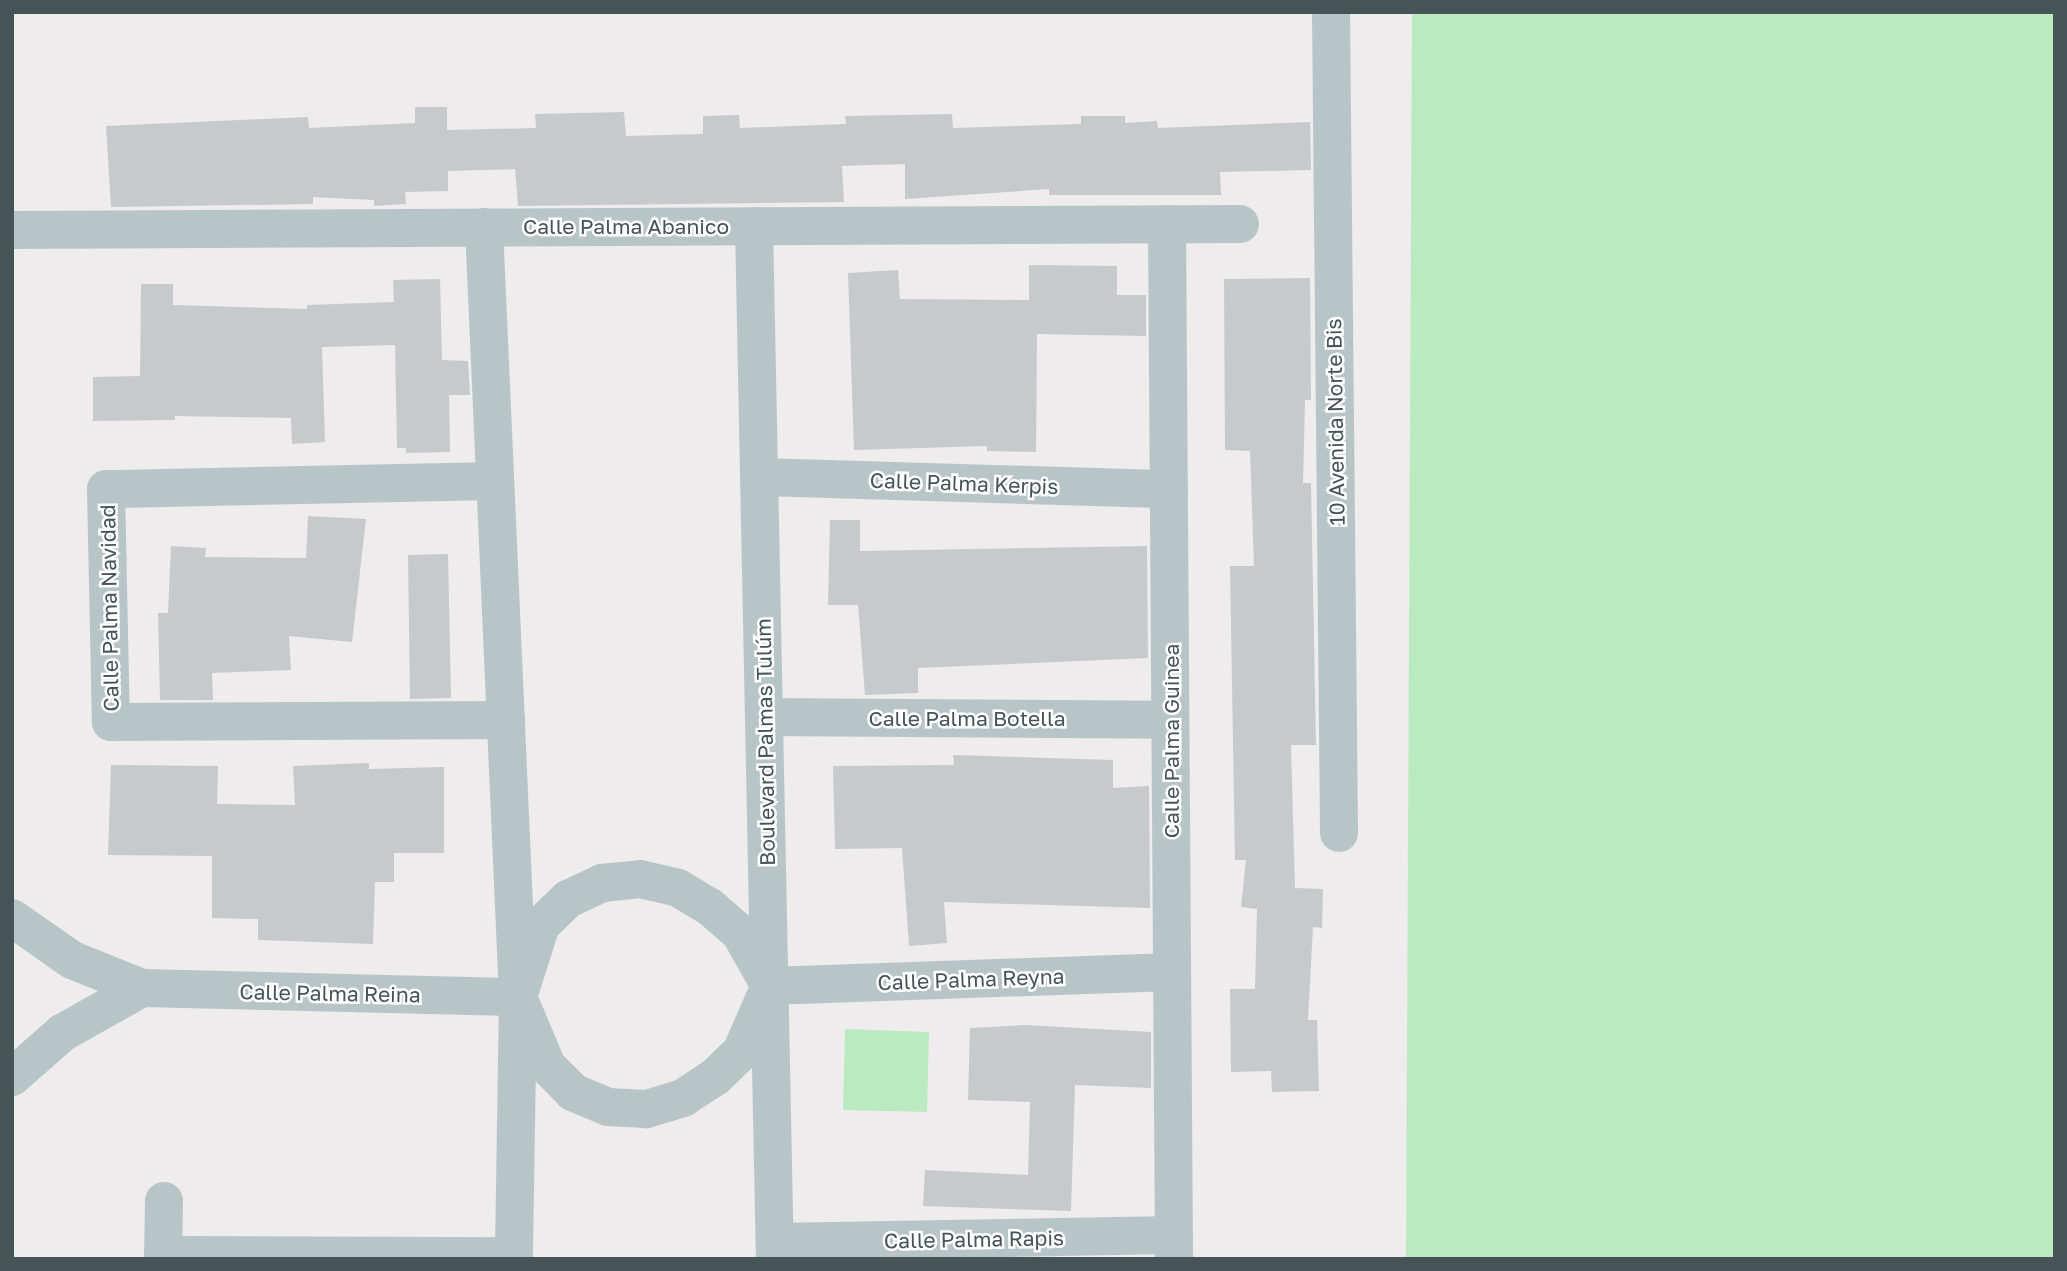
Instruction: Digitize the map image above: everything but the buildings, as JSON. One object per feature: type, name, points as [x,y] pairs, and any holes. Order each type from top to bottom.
[{"type":"street","name":"10 Avenida Norte Bis","points":[[1331,12],[1339,833]]},
{"type":"street","name":"Calle Palma Guinea","points":[[1167,224],[1174,1247]]},
{"type":"street","name":"Calle Palma Abanico","points":[[12,230],[1241,224]]},
{"type":"street","name":"Boulevard Palmas Tulúm","points":[[754,226],[775,1250]]},
{"type":"street","points":[[163,1201],[163,1257],[514,1258],[518,997],[484,227]]},
{"type":"street","name":"Calle Palma Kerpis","points":[[759,477],[1169,489]]},
{"type":"street","name":"Calle Palma Navidad","points":[[495,481],[106,489],[111,722],[506,720]]},
{"type":"street","name":"Calle Palma Botella","points":[[764,717],[1170,720]]},
{"type":"street","points":[[640,879],[678,888],[710,907],[740,933],[770,986],[741,1052],[683,1098],[646,1109],[608,1107],[573,1092],[547,1066],[518,997],[541,925],[568,899],[602,883],[640,879]]},
{"type":"street","name":"Calle Palma Reina","points":[[12,918],[72,960],[142,988],[518,997]]},
{"type":"street","name":"Calle Palma Reyna","points":[[770,986],[1172,972]]},
{"type":"street","points":[[12,1077],[62,1033],[142,988]]},
{"type":"street","name":"Calle Palma Rapis","points":[[775,1250],[1174,1247]]},
{"type":"green space","points":[[1412,12],[2055,12],[2055,1259],[1406,1259]]},
{"type":"green space","points":[[845,1029],[929,1032],[927,1112],[843,1110]]}]
